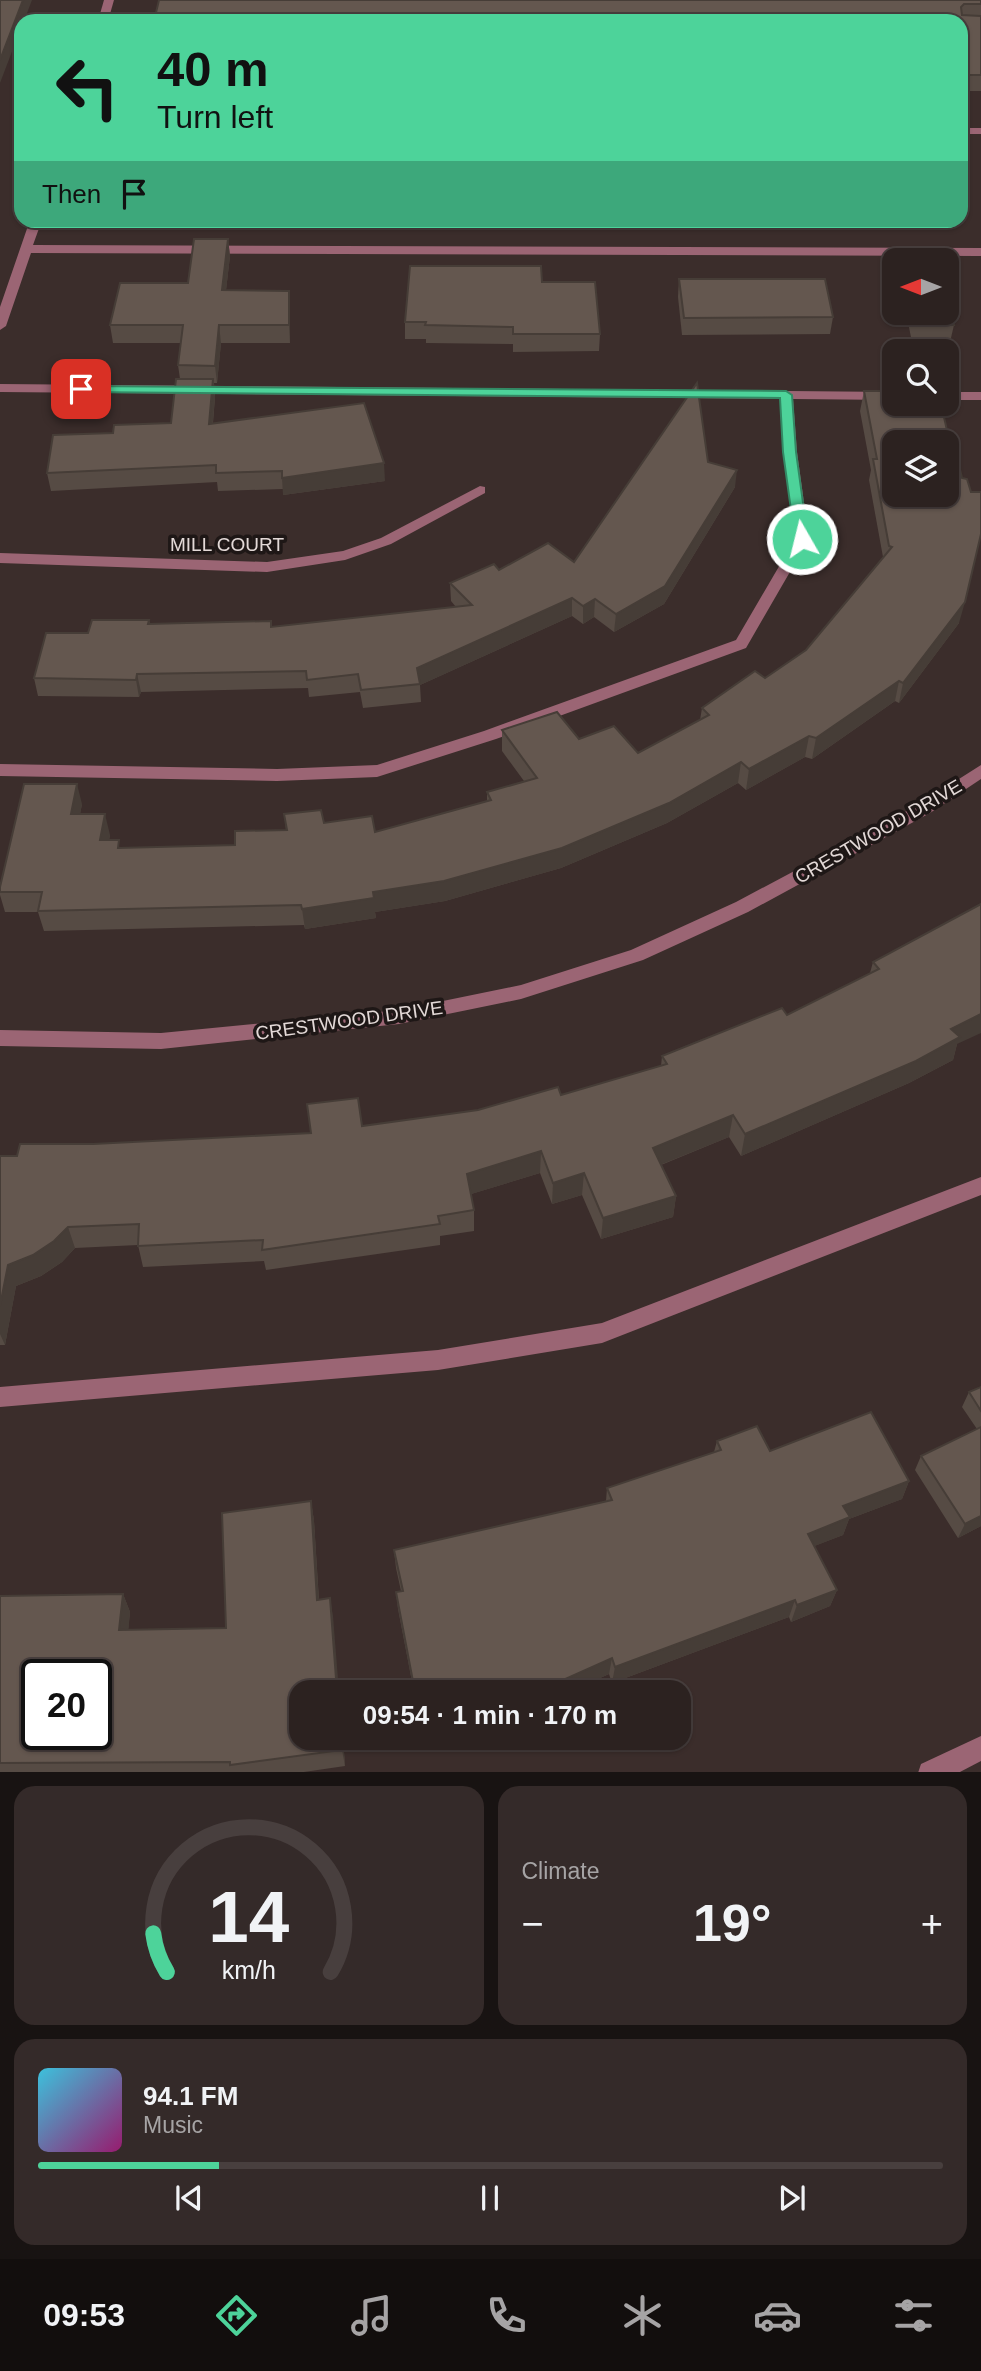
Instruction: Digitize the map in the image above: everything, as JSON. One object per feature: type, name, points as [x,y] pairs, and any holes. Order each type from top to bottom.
[{"type":"street","points":[[0,326],[33,228]]},
{"type":"street","points":[[26,248],[981,253]]},
{"type":"street","points":[[0,388],[882,396]]},
{"type":"street","points":[[0,769],[277,775],[377,771],[490,734],[741,644],[802,539],[790,452],[786,395]]},
{"type":"street","points":[[959,396],[981,396]]},
{"type":"street","name":"MILL COURT","points":[[0,558],[267,568],[345,555],[386,541],[480,490]]},
{"type":"street","name":"CRESTWOOD DRIVE","points":[[0,1038],[162,1041],[399,1017],[521,992],[637,955],[742,907],[924,809],[981,771]]},
{"type":"street","points":[[0,1397],[438,1360],[603,1333],[981,1186]]},
{"type":"street","points":[[932,1772],[981,1748]]},
{"type":"building","points":[[0,0],[23,0],[18,14],[14,14],[14,23],[0,60]]},
{"type":"building","points":[[159,0],[981,0],[981,4],[964,4],[961,7],[962,14],[156,14]]},
{"type":"building","points":[[968,15],[981,16],[981,75],[968,75]]},
{"type":"building","points":[[194,239],[228,239],[222,290],[289,291],[289,325],[219,325],[215,366],[178,365],[183,325],[110,325],[120,283],[188,283]]},
{"type":"building","points":[[410,266],[541,266],[542,282],[595,282],[600,334],[513,334],[513,327],[405,322]]},
{"type":"building","points":[[679,279],[825,279],[833,317],[684,318]]},
{"type":"building","points":[[176,379],[213,379],[209,424],[364,403],[384,463],[282,478],[282,471],[216,473],[216,465],[47,473],[53,435],[113,433],[114,425],[171,423]]},
{"type":"building","points":[[697,383],[708,462],[737,470],[665,586],[616,614],[595,599],[583,606],[572,598],[417,668],[420,684],[361,690],[358,674],[307,680],[306,671],[137,674],[136,680],[34,678],[46,633],[88,633],[92,620],[149,620],[148,624],[271,621],[271,627],[472,605],[450,583],[494,564],[499,570],[548,543],[574,562]]},
{"type":"building","points":[[864,391],[882,391],[882,416],[944,416],[947,430],[882,430],[882,507],[959,507],[959,465],[962,478],[967,479],[971,492],[981,492],[981,534],[965,602],[903,683],[899,681],[816,738],[809,736],[749,769],[741,762],[669,803],[562,848],[444,881],[373,892],[374,898],[302,909],[301,905],[38,911],[42,892],[0,892],[24,784],[77,784],[71,814],[105,814],[100,840],[119,840],[118,848],[235,845],[235,831],[287,830],[284,814],[321,810],[324,823],[372,816],[375,832],[491,800],[487,792],[537,778],[502,730],[557,712],[579,739],[614,726],[638,753],[709,715],[702,708],[755,671],[765,678],[806,650],[892,547],[889,546],[873,459],[877,459]]},
{"type":"building","points":[[981,904],[981,1014],[951,1029],[960,1037],[916,1061],[745,1134],[733,1115],[653,1148],[676,1196],[603,1218],[584,1173],[553,1183],[541,1151],[467,1174],[474,1210],[438,1216],[440,1224],[262,1250],[263,1240],[138,1246],[139,1224],[68,1227],[54,1241],[33,1255],[8,1265],[0,1306],[0,1156],[17,1156],[20,1144],[93,1144],[311,1133],[307,1104],[358,1098],[362,1126],[478,1110],[558,1087],[561,1095],[667,1064],[662,1056],[782,1008],[787,1015],[879,969],[873,962]]},
{"type":"building","points":[[981,1387],[981,1411],[969,1392]]},
{"type":"building","points":[[871,1412],[909,1481],[843,1506],[850,1517],[808,1534],[837,1590],[797,1605],[795,1600],[615,1667],[612,1658],[563,1680],[413,1680],[396,1592],[403,1591],[394,1550],[612,1500],[607,1488],[721,1450],[717,1441],[757,1426],[770,1451]]},
{"type":"building","points":[[981,1427],[981,1516],[965,1524],[921,1456]]},
{"type":"building","points":[[311,1501],[317,1600],[330,1598],[336,1680],[289,1680],[289,1750],[342,1750],[230,1765],[230,1762],[0,1763],[0,1596],[123,1594],[119,1630],[226,1628],[222,1513]]},
{"type":"route","points":[[81,389],[786,395],[790,452],[802,539]]}]
